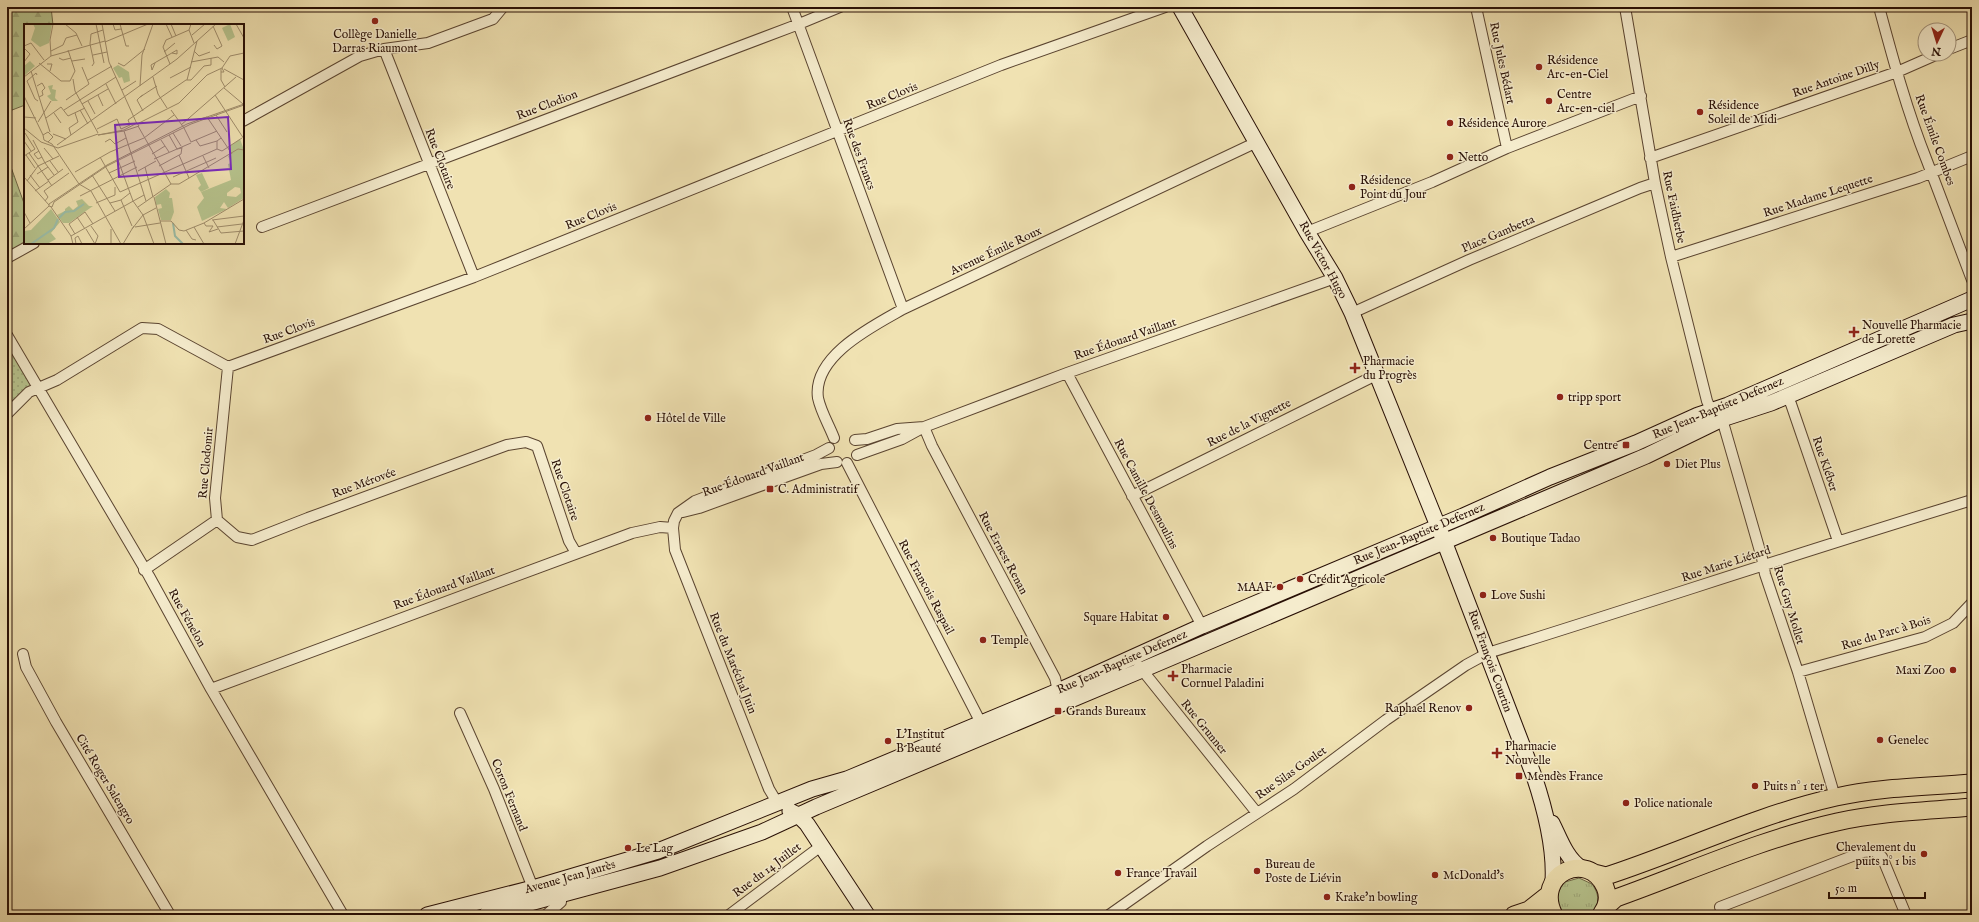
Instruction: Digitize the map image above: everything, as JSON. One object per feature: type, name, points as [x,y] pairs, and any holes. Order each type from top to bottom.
[{"type":"main road","name":"Rue Victor Hugo","points":[[1180,7],[1307,232],[1335,278],[1352,313],[1378,374],[1438,527]]},
{"type":"main road","name":"Rue Jean-Baptiste Defernez","points":[[798,815],[1646,456],[1717,415],[1732,404],[1972,299]]},
{"type":"main road","name":"Rue Jean-Baptiste Defernez","points":[[778,804],[812,789],[847,779],[1058,691],[1202,626],[1438,527],[1717,415],[1787,396],[1954,325],[1970,323]]},
{"type":"main road","name":"Rue François Courtin","points":[[1438,527],[1452,566],[1488,653],[1494,676],[1540,796]]},
{"type":"main road","points":[[1521,912],[1550,888],[1565,871],[1588,871],[1606,876],[1777,813],[1835,797],[1862,792],[1972,783]]},
{"type":"main road","points":[[1540,796],[1565,850],[1573,863],[1601,880],[1606,889],[1607,898],[1603,912]]},
{"type":"main road","points":[[1540,796],[1553,854],[1549,906],[1554,915]]},
{"type":"main road","points":[[778,804],[798,815],[807,824],[867,915]]},
{"type":"main road","name":"Avenue Jean Jaurès","points":[[427,915],[533,888],[658,851],[778,804]]},
{"type":"main road","points":[[1603,912],[1616,898],[1750,848],[1836,822],[1873,815],[1972,807]]},
{"type":"main road","name":"Avenue Jean Jaurès","points":[[486,915],[652,870],[712,851],[762,832],[798,815]]},
{"type":"street","points":[[244,120],[360,56],[384,49],[428,43],[493,19],[503,7]]},
{"type":"street","name":"Rue des Francs","points":[[792,7],[903,309]]},
{"type":"street","name":"Rue Clodion","points":[[262,227],[799,24],[840,7]]},
{"type":"street","name":"Rue Clovis","points":[[228,367],[474,277],[1001,65],[1165,7]]},
{"type":"street","name":"Rue Jules Bédart","points":[[1476,7],[1507,148]]},
{"type":"street","name":"Rue Faidherbe","points":[[1624,7],[1641,96],[1650,158],[1671,257],[1707,401],[1717,415]]},
{"type":"street","name":"Rue Émile Combes","points":[[1879,7],[1896,72],[1972,280]]},
{"type":"street","points":[[1957,47],[1972,40]]},
{"type":"street","name":"Rue Clotaire","points":[[384,49],[428,164],[474,277]]},
{"type":"street","name":"Rue Antoine Dilly","points":[[1650,158],[1896,72],[1919,62]]},
{"type":"street","points":[[1307,232],[1432,182],[1507,148],[1641,96]]},
{"type":"street","name":"Avenue Émile Roux","points":[[856,455],[858,448],[845,437],[818,398],[819,382],[828,363],[865,331],[903,309],[1257,142]]},
{"type":"street","name":"Rue Madame Lequette","points":[[1671,257],[1932,173],[1972,156]]},
{"type":"street","name":"Place Gambetta","points":[[1352,313],[1469,260],[1655,183]]},
{"type":"street","points":[[7,258],[32,244]]},
{"type":"street","name":"Rue Édouard Vaillant","points":[[856,455],[902,439],[924,427],[1067,373],[1335,278]]},
{"type":"street","points":[[7,414],[29,392],[57,380],[142,328],[158,328],[228,367]]},
{"type":"street","name":"Rue Fénelon","points":[[7,335],[342,915]]},
{"type":"street","name":"Rue Clodomir","points":[[217,520],[215,498],[228,367]]},
{"type":"street","name":"Rue Camille Desmoulins","points":[[1067,373],[1202,626]]},
{"type":"street","name":"Rue de la Vignette","points":[[1132,496],[1378,374]]},
{"type":"street","name":"Rue Kléber","points":[[1787,396],[1838,541]]},
{"type":"street","name":"Rue Guy Mollet","points":[[1717,415],[1762,558],[1763,567],[1798,672],[1835,797]]},
{"type":"street","name":"Rue Édouard Vaillant","points":[[845,437],[867,439],[897,429],[924,427]]},
{"type":"street","name":"Rue Ernest Renan","points":[[924,427],[932,446],[1055,678],[1058,691]]},
{"type":"street","points":[[829,448],[845,437]]},
{"type":"street","name":"Rue Clotaire","points":[[526,442],[537,446],[569,541],[576,553]]},
{"type":"street","name":"Rue Mérovée","points":[[217,520],[237,537],[252,540],[507,445],[526,442]]},
{"type":"street","name":"Rue Édouard Vaillant","points":[[678,513],[695,500],[816,455],[829,448]]},
{"type":"street","name":"Rue Francois Raspail","points":[[829,448],[830,454],[842,462],[981,723]]},
{"type":"street","points":[[842,462],[856,455]]},
{"type":"street","name":"Rue Édouard Vaillant","points":[[678,513],[699,508],[821,464],[842,462]]},
{"type":"street","name":"Rue Marie Liétard","points":[[1488,653],[1763,567],[1838,541],[1972,500]]},
{"type":"street","points":[[673,528],[678,513]]},
{"type":"street","points":[[144,570],[217,520]]},
{"type":"street","name":"Rue Édouard Vaillant","points":[[211,689],[576,553],[651,528],[673,528]]},
{"type":"street","name":"Rue du Maréchal Juin","points":[[673,528],[675,550],[690,590],[768,786],[778,804]]},
{"type":"street","name":"Rue du Parc à Bois","points":[[1798,672],[1925,637],[1953,623],[1972,603]]},
{"type":"street","name":"Rue Silas Goulet","points":[[1109,915],[1294,788],[1386,720],[1466,665],[1488,653]]},
{"type":"street","name":"Cité Roger Salengro","points":[[23,654],[26,666],[56,722],[170,915]]},
{"type":"street","name":"Rue Grunner","points":[[1132,657],[1257,813]]},
{"type":"street","name":"Coron Fernand","points":[[460,713],[494,789],[533,888]]},
{"type":"street","name":"Rue du 14 Juillet","points":[[729,915],[821,846]]},
{"type":"street","points":[[1723,915],[1720,907],[1863,852],[1874,851],[1882,857],[1906,915]]},
{"type":"street","name":"Avenue Jean Jaurès","points":[[546,915],[561,902],[561,895]]},
{"type":"green space","points":[[7,7],[51,7],[53,24],[24,24],[24,105],[7,112]]},
{"type":"green space","points":[[7,156],[24,203],[24,244],[7,258]]},
{"type":"green space","points":[[7,335],[37,389],[7,414]]},
{"type":"green space","points":[[1579,878],[1592,884],[1595,888],[1598,896],[1596,907],[1590,915],[1565,915],[1559,907],[1558,894],[1565,882]]},
{"type":"place","name":"Collège Danielle Darras Riaumont","points":[[375,21]]},
{"type":"place","name":"Résidence Arc-en-Ciel","points":[[1539,67]]},
{"type":"place","name":"Centre Arc-en-ciel","points":[[1549,101]]},
{"type":"place","name":"Résidence Soleil de Midi","points":[[1700,112]]},
{"type":"place","name":"Résidence Aurore","points":[[1450,123]]},
{"type":"place","name":"Netto","points":[[1450,157]]},
{"type":"place","name":"Résidence Point du Jour","points":[[1352,187]]},
{"type":"place","name":"Nouvelle Pharmacie de Lorette","points":[[1854,332]]},
{"type":"place","name":"Pharmacie du Progrès","points":[[1355,368]]},
{"type":"place","name":"tripp sport","points":[[1560,397]]},
{"type":"place","name":"Hôtel de Ville","points":[[648,418]]},
{"type":"place","name":"Centre","points":[[1626,445]]},
{"type":"place","name":"Diet Plus","points":[[1667,464]]},
{"type":"place","name":"C. Administratif","points":[[770,489]]},
{"type":"place","name":"Boutique Tadao","points":[[1493,538]]},
{"type":"place","name":"Crédit Agricole","points":[[1300,579]]},
{"type":"place","name":"MAAF","points":[[1280,587]]},
{"type":"place","name":"Love Sushi","points":[[1483,595]]},
{"type":"place","name":"Square Habitat","points":[[1166,617]]},
{"type":"place","name":"Temple","points":[[983,640]]},
{"type":"place","name":"Maxi Zoo","points":[[1953,670]]},
{"type":"place","name":"Pharmacie Cornuel Paladini","points":[[1173,676]]},
{"type":"place","name":"Raphael Renov","points":[[1469,708]]},
{"type":"place","name":"Grands Bureaux","points":[[1058,711]]},
{"type":"place","name":"Genelec","points":[[1880,740]]},
{"type":"place","name":"L'Institut B Beauté","points":[[888,741]]},
{"type":"place","name":"Pharmacie Nouvelle","points":[[1497,753]]},
{"type":"place","name":"Mendès France","points":[[1519,776]]},
{"type":"place","name":"Puits n° 1 ter","points":[[1755,786]]},
{"type":"place","name":"Police nationale","points":[[1626,803]]},
{"type":"place","name":"Le Lag","points":[[628,848]]},
{"type":"place","name":"Chevalement du puits n° 1 bis","points":[[1924,854]]},
{"type":"place","name":"Bureau de Poste de Liévin","points":[[1257,871]]},
{"type":"place","name":"France Travail","points":[[1118,873]]},
{"type":"place","name":"McDonald's","points":[[1435,875]]},
{"type":"place","name":"Krake'n bowling","points":[[1327,897]]}]
